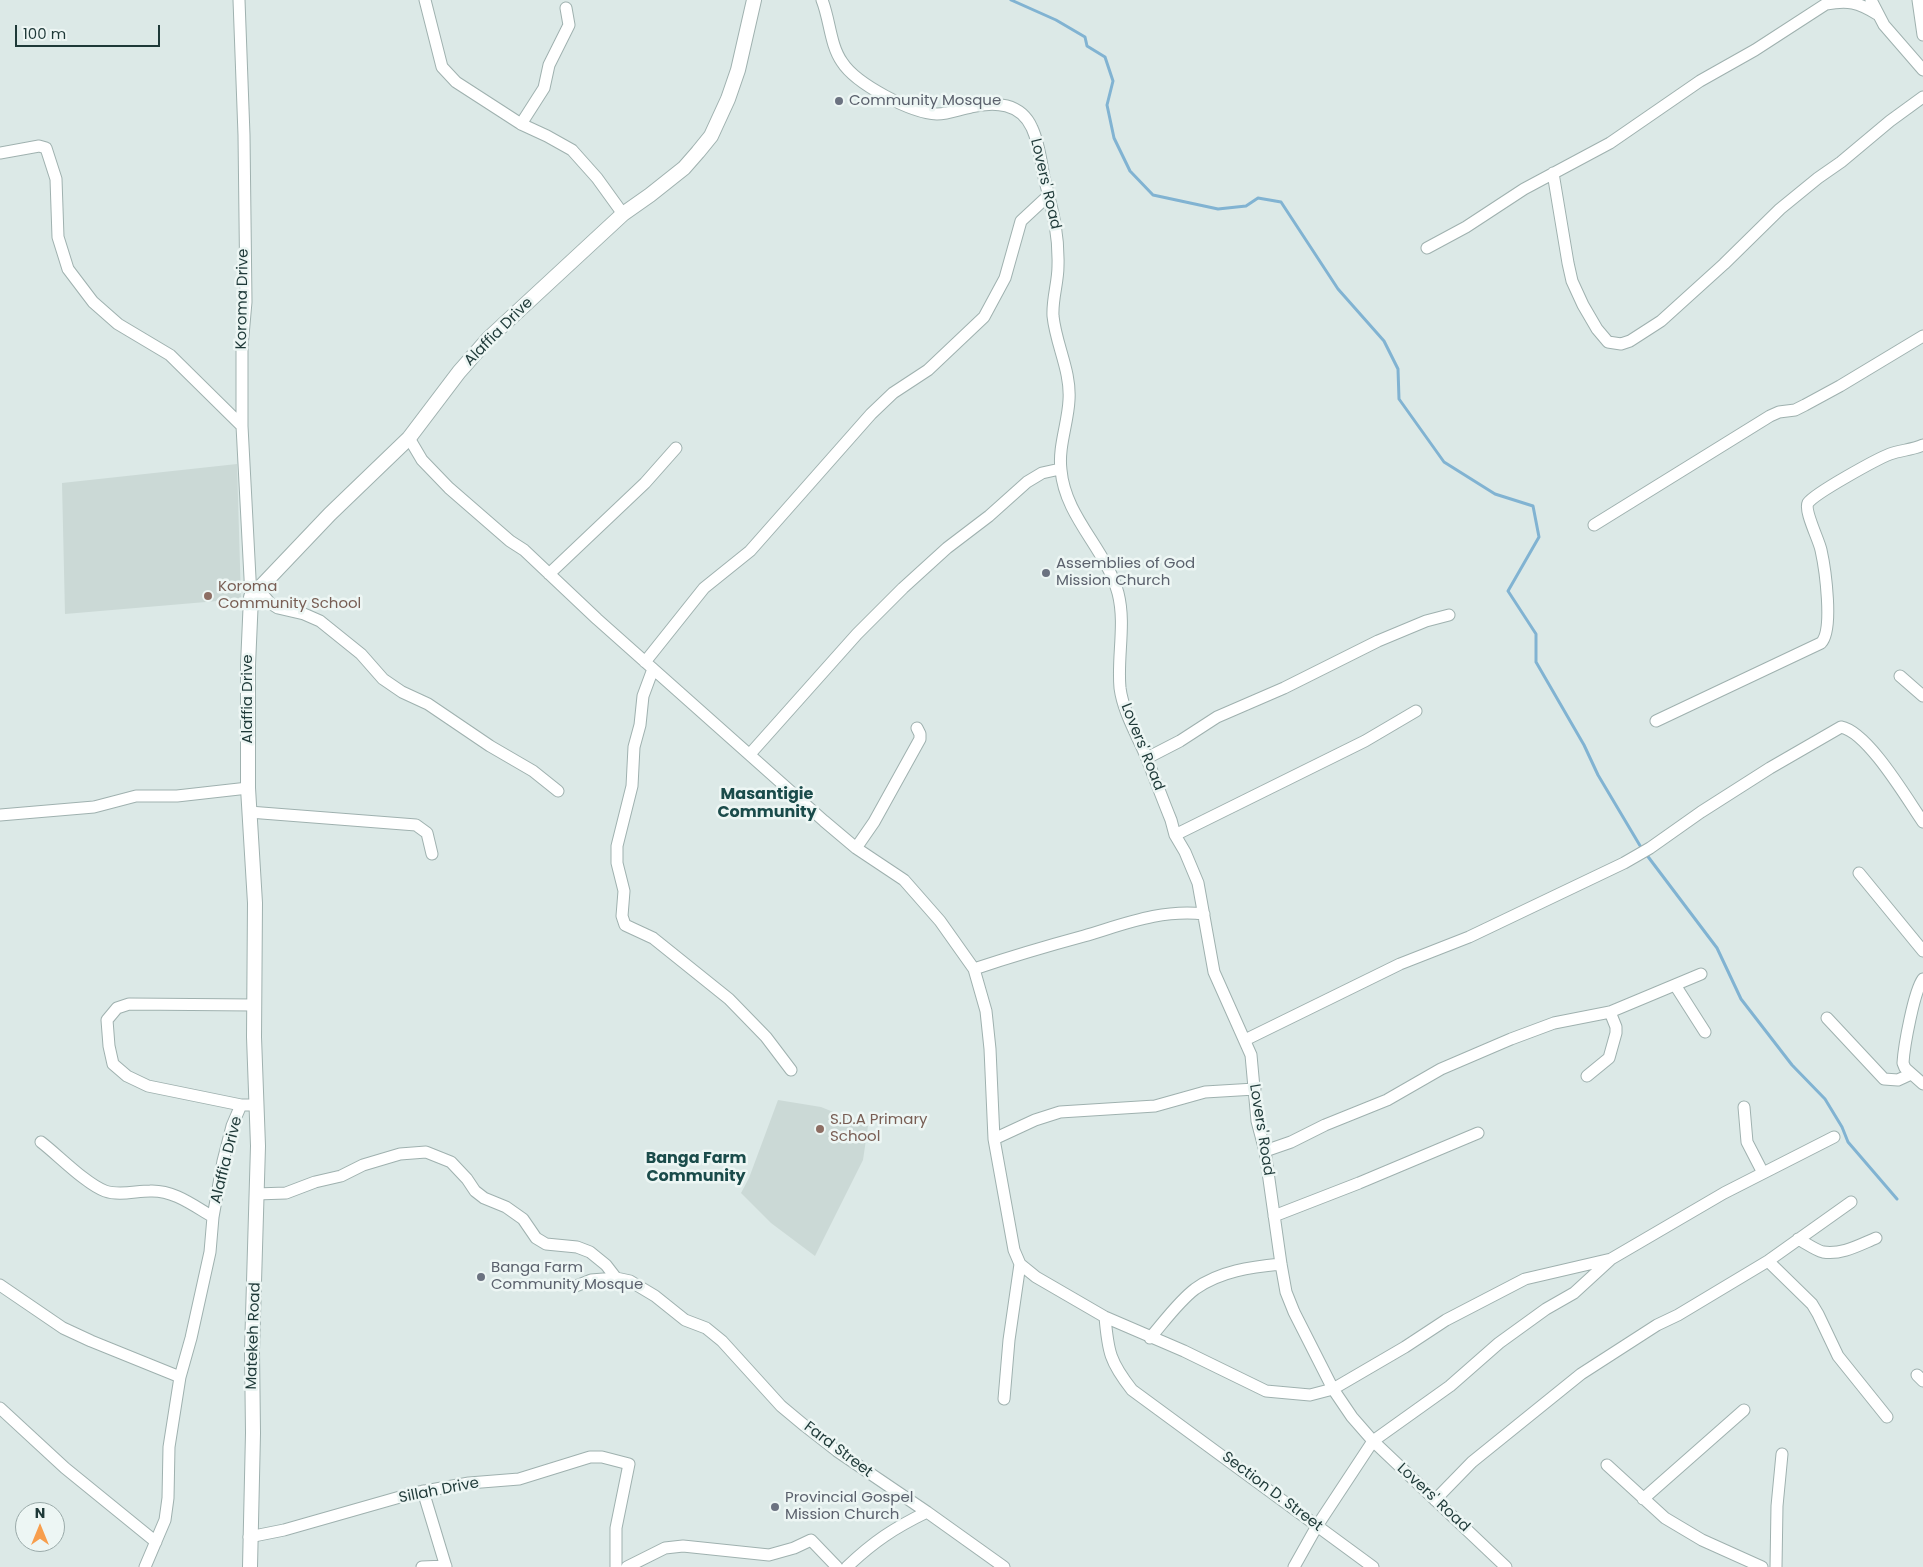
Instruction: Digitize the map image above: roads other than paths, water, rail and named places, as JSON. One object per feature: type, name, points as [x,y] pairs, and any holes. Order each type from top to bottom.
[{"type":"street","name":"Koroma Drive","points":[[239,0],[244,120],[246,302],[242,347],[242,426],[254,593]]},
{"type":"street","points":[[425,0],[439,49],[442,67],[456,82],[521,124],[572,150],[597,178],[622,214]]},
{"type":"street","name":"Alaffia Drive","points":[[145,1567],[166,1520],[169,1447],[180,1377],[191,1338],[208,1261],[213,1217],[232,1126],[241,1104],[257,1105],[254,1005],[255,903],[248,788],[248,665],[254,593],[330,514],[409,438],[459,372],[489,338],[622,214],[684,168],[711,136],[728,99],[738,70],[754,0]]},
{"type":"street","name":"Lovers' Road","points":[[822,0],[838,56],[848,70],[866,86],[917,110],[928,113],[940,114],[974,106],[994,104],[1010,107],[1022,112],[1032,127],[1039,149],[1058,240],[1058,268],[1053,314],[1068,379],[1069,401],[1064,426],[1060,469],[1074,511],[1110,573],[1118,594],[1121,633],[1120,689],[1128,715],[1147,758],[1175,835],[1195,874],[1214,972],[1251,1055],[1257,1122],[1265,1151],[1286,1292],[1311,1348],[1333,1389],[1352,1417],[1373,1441],[1506,1567]]},
{"type":"street","points":[[1428,248],[1466,227],[1553,173],[1610,143],[1700,81],[1755,50],[1826,4],[1838,0],[1854,1],[1877,14]]},
{"type":"street","points":[[1871,0],[1884,25],[1923,70]]},
{"type":"street","points":[[1918,0],[1923,35]]},
{"type":"street","points":[[521,124],[544,88],[549,65],[569,25],[566,8]]},
{"type":"street","points":[[1553,173],[1572,281],[1582,305],[1596,329],[1608,342],[1621,344],[1630,341],[1661,321],[1724,264],[1780,209],[1923,97]]},
{"type":"street","points":[[0,153],[39,146],[46,148],[56,179],[58,237],[68,269],[94,302],[118,324],[170,355],[242,426]]},
{"type":"street","points":[[791,1070],[766,1037],[730,999],[653,938],[625,925],[622,916],[624,891],[617,863],[617,846],[632,786],[634,747],[640,725],[649,665],[704,588],[750,551],[871,414],[893,393],[928,370],[984,317],[1005,278],[1021,221],[1049,195]]},
{"type":"street","points":[[1594,525],[1770,416],[1780,412],[1795,410],[1805,405],[1923,336]]},
{"type":"street","points":[[409,438],[422,460],[449,488],[510,541],[524,550],[649,665],[856,848],[904,880],[940,921],[974,969],[986,1011],[994,1139],[1014,1250],[1020,1264],[1036,1277],[1105,1317],[1184,1351],[1266,1391],[1310,1395],[1333,1389],[1405,1347],[1446,1320],[1526,1279],[1611,1259]]},
{"type":"street","points":[[1656,721],[1824,640],[1827,628],[1827,587],[1819,540],[1808,513],[1809,502],[1820,493],[1887,455],[1923,445]]},
{"type":"street","points":[[549,574],[644,483],[676,448]]},
{"type":"street","points":[[750,754],[857,634],[902,588],[947,548],[989,516],[1028,482],[1042,473],[1060,469]]},
{"type":"street","points":[[254,593],[278,608],[304,614],[320,622],[361,654],[384,679],[402,692],[428,704],[490,746],[533,771],[558,791]]},
{"type":"street","points":[[1147,758],[1180,741],[1217,717],[1284,688],[1378,642],[1426,621],[1449,615]]},
{"type":"street","points":[[1900,676],[1923,696]]},
{"type":"street","points":[[1175,835],[1365,742],[1416,711]]},
{"type":"street","points":[[1245,1040],[1400,964],[1469,937],[1624,863],[1650,848],[1701,812],[1770,768],[1841,727],[1849,729],[1862,739],[1893,778],[1923,822]]},
{"type":"street","points":[[856,848],[874,822],[920,739],[917,728]]},
{"type":"street","points":[[0,815],[94,807],[136,796],[177,796],[248,788]]},
{"type":"street","points":[[250,812],[416,826],[426,834],[432,854]]},
{"type":"street","points":[[1859,872],[1923,951]]},
{"type":"street","points":[[974,969],[1137,920],[1177,912],[1204,914]]},
{"type":"street","points":[[1265,1151],[1291,1142],[1325,1125],[1387,1100],[1441,1069],[1511,1039],[1554,1023],[1610,1012],[1701,974]]},
{"type":"street","points":[[1923,979],[1919,985],[1903,1063],[1911,1074],[1923,1084]]},
{"type":"street","points":[[1675,985],[1705,1032]]},
{"type":"street","points":[[241,1104],[148,1086],[127,1076],[113,1064],[109,1046],[107,1020],[117,1008],[129,1004],[254,1005]]},
{"type":"street","points":[[1587,1076],[1609,1058],[1616,1033],[1616,1027],[1610,1012]]},
{"type":"street","points":[[1827,1018],[1884,1079],[1898,1080],[1911,1074]]},
{"type":"street","points":[[994,1139],[1035,1120],[1060,1112],[1155,1106],[1205,1092],[1254,1089]]},
{"type":"street","name":"Matekeh Road","points":[[250,1567],[257,1105]]},
{"type":"street","points":[[1744,1107],[1747,1142],[1763,1173]]},
{"type":"street","points":[[1274,1216],[1478,1133]]},
{"type":"street","points":[[1294,1567],[1317,1526],[1373,1441],[1450,1386],[1499,1343],[1574,1293],[1611,1259],[1724,1193],[1834,1136]]},
{"type":"street","points":[[41,1142],[85,1180],[105,1191],[130,1193],[151,1190],[169,1192],[213,1217]]},
{"type":"street","points":[[256,1194],[286,1193],[315,1182],[341,1176],[363,1165],[400,1154],[426,1152],[451,1162],[475,1191],[484,1198],[506,1207],[523,1219],[536,1238],[546,1244],[577,1247],[590,1252],[606,1265],[616,1278]]},
{"type":"street","points":[[1435,1500],[1472,1462],[1581,1374],[1657,1324],[1678,1315],[1768,1261],[1851,1202]]},
{"type":"street","points":[[1798,1239],[1822,1252],[1848,1250],[1876,1238]]},
{"type":"street","points":[[1768,1261],[1812,1304],[1838,1356],[1887,1417]]},
{"type":"street","points":[[1004,1399],[1009,1340],[1020,1264]]},
{"type":"street","points":[[1150,1338],[1195,1289],[1221,1275],[1247,1268],[1281,1264]]},
{"type":"street","points":[[576,1286],[592,1280],[616,1278]]},
{"type":"street","name":"Fard Street","points":[[616,1278],[630,1281],[655,1296],[686,1320],[706,1328],[722,1341],[781,1406],[811,1431],[836,1451],[927,1512],[1004,1567]]},
{"type":"street","points":[[0,1286],[64,1328],[180,1377]]},
{"type":"street","name":"Section D. Street","points":[[1105,1317],[1112,1361],[1132,1390],[1373,1567]]},
{"type":"street","points":[[0,1408],[65,1468],[156,1542]]},
{"type":"street","points":[[1643,1499],[1744,1410]]},
{"type":"street","points":[[1776,1567],[1777,1506],[1782,1454]]},
{"type":"street","name":"Sillah Drive","points":[[249,1536],[284,1530],[424,1491],[469,1483],[519,1479],[590,1457],[602,1457],[629,1464],[616,1528],[616,1567]]},
{"type":"street","points":[[1607,1465],[1665,1518],[1686,1531],[1762,1567]]},
{"type":"street","points":[[422,1567],[446,1567],[424,1491]]},
{"type":"street","points":[[847,1567],[864,1550],[895,1528],[927,1512]]},
{"type":"street","points":[[627,1567],[665,1548],[683,1546],[770,1555],[794,1548],[811,1540],[837,1567]]},
{"type":"waterway","points":[[1011,0],[1056,20],[1085,37],[1087,46],[1105,57],[1113,81],[1107,105],[1114,138],[1130,171],[1153,195],[1218,209],[1246,206],[1258,198],[1281,202],[1338,289],[1384,341],[1398,369],[1399,399],[1444,462],[1495,494],[1533,506],[1539,537],[1508,591],[1536,634],[1536,662],[1584,745],[1598,775],[1642,849]]},
{"type":"waterway","points":[[1646,854],[1717,948],[1741,999],[1792,1065],[1825,1099],[1842,1127],[1848,1142],[1897,1199]]},
{"type":"place","name":"Community Mosque","points":[[839,101]]},
{"type":"place","name":"Assemblies of God Mission Church","points":[[1046,573]]},
{"type":"place","name":"Koroma Community School","points":[[208,596]]},
{"type":"place","name":"S.D.A Primary School","points":[[820,1129]]},
{"type":"place","name":"Banga Farm Community Mosque","points":[[481,1277]]},
{"type":"place","name":"Provincial Gospel Mission Church","points":[[775,1507]]},
{"type":"district","name":"Masantigie Community","points":[[767,804]]},
{"type":"district","name":"Banga Farm Community","points":[[696,1168]]}]
